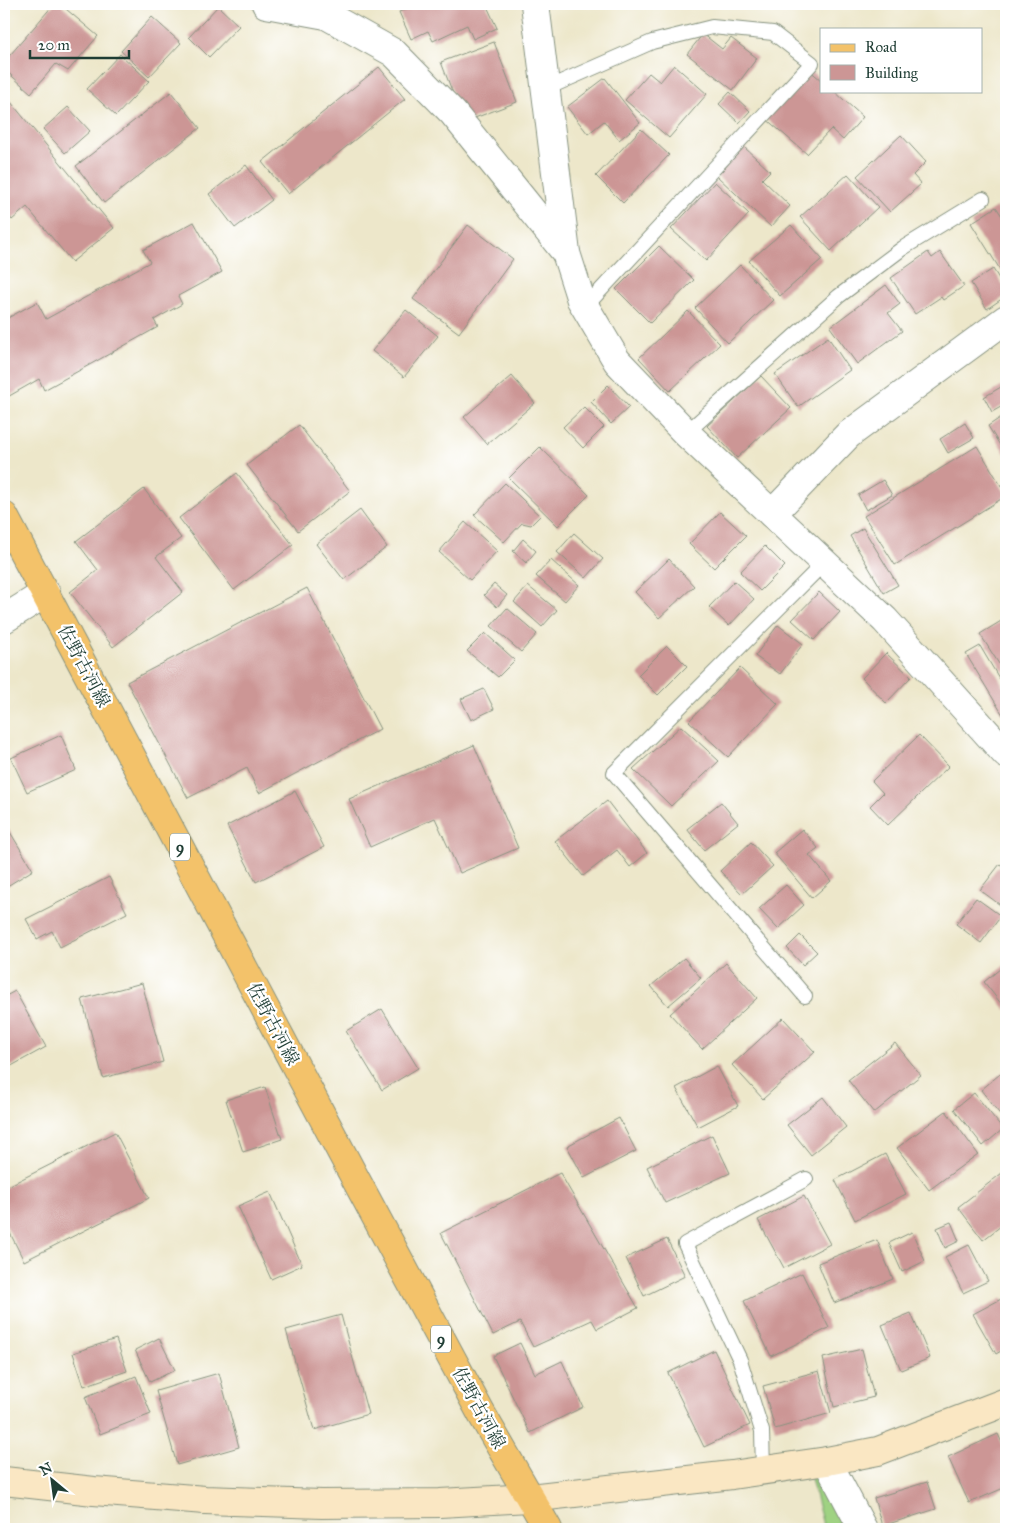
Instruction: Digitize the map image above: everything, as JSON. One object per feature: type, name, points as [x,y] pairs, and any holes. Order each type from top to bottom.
[{"type":"main road","name":"佐野古河線","points":[[4,516],[481,1413],[548,1529]]},
{"type":"street","points":[[266,4],[326,15],[394,53],[453,113],[566,253]]},
{"type":"street","points":[[535,4],[566,253],[581,300],[617,361],[686,433],[884,620],[1006,754]]},
{"type":"street","points":[[772,514],[848,435],[1006,319]]},
{"type":"street","points":[[4,619],[46,593]]},
{"type":"street","points":[[4,1481],[205,1500],[322,1504],[440,1503],[530,1498],[763,1471],[827,1461],[878,1450],[1006,1402]]},
{"type":"street","points":[[827,1461],[863,1529]]},
{"type":"lane","points":[[545,89],[652,42],[712,27],[773,33],[812,63],[585,307]]},
{"type":"lane","points":[[686,433],[839,296],[903,248],[982,199]]},
{"type":"lane","points":[[805,996],[614,773],[824,563]]},
{"type":"lane","points":[[763,1471],[762,1432],[740,1360],[685,1244],[806,1179]]},
{"type":"green space","points":[[810,1475],[831,1483],[855,1529],[824,1529]]},
{"type":"building","points":[[54,4],[60,4],[98,36],[68,71],[56,64],[31,93],[4,69],[4,62]]},
{"type":"building","points":[[417,4],[486,4],[497,28],[473,39],[467,25],[433,41],[428,31],[411,39],[399,12]]},
{"type":"building","points":[[218,6],[239,26],[209,57],[189,37]]},
{"type":"building","points":[[152,17],[181,43],[149,77],[121,51]]},
{"type":"building","points":[[703,34],[722,49],[731,38],[757,58],[733,90],[687,54]]},
{"type":"building","points":[[494,42],[517,102],[464,122],[441,62]]},
{"type":"building","points":[[120,54],[149,81],[116,116],[87,89]]},
{"type":"building","points":[[674,65],[707,94],[669,138],[625,100],[649,73],[660,82]]},
{"type":"building","points":[[379,67],[405,99],[288,194],[262,162]]},
{"type":"building","points":[[808,69],[820,79],[820,92],[835,92],[863,117],[843,140],[831,129],[807,154],[765,118]]},
{"type":"building","points":[[605,78],[640,123],[619,140],[604,121],[588,134],[567,107]]},
{"type":"building","points":[[171,92],[200,128],[104,203],[76,166]]},
{"type":"building","points":[[730,92],[750,111],[739,123],[719,104]]},
{"type":"building","points":[[10,101],[114,228],[72,262],[27,207],[12,220],[4,210],[4,106]]},
{"type":"building","points":[[68,107],[90,131],[65,153],[43,129]]},
{"type":"building","points":[[641,129],[669,155],[623,203],[596,176]]},
{"type":"building","points":[[901,135],[926,162],[913,175],[921,184],[890,212],[857,176]]},
{"type":"building","points":[[744,147],[770,171],[762,179],[790,206],[771,227],[717,176]]},
{"type":"building","points":[[246,165],[272,200],[235,228],[209,194]]},
{"type":"building","points":[[848,174],[878,207],[831,251],[800,217]]},
{"type":"building","points":[[715,182],[749,214],[706,261],[671,229]]},
{"type":"building","points":[[996,207],[1006,222],[1006,268],[1001,271],[971,223]]},
{"type":"building","points":[[194,222],[222,272],[178,296],[182,304],[154,320],[158,327],[44,390],[39,379],[4,399],[4,320],[37,302],[46,319],[150,262],[143,250]]},
{"type":"building","points":[[468,225],[513,259],[459,333],[413,299]]},
{"type":"building","points":[[791,225],[822,259],[780,296],[749,261]]},
{"type":"building","points":[[659,246],[694,280],[650,323],[616,289]]},
{"type":"building","points":[[928,252],[932,258],[940,252],[964,286],[943,300],[941,297],[915,314],[891,278]]},
{"type":"building","points":[[740,265],[773,300],[728,343],[695,308]]},
{"type":"building","points":[[993,269],[1006,290],[1006,296],[987,309],[971,283]]},
{"type":"building","points":[[886,285],[900,304],[888,313],[902,331],[857,364],[830,327]]},
{"type":"building","points":[[406,310],[438,336],[404,377],[372,351]]},
{"type":"building","points":[[688,311],[720,344],[670,391],[639,358]]},
{"type":"building","points":[[828,337],[850,370],[798,407],[775,374]]},
{"type":"building","points":[[512,376],[535,403],[487,444],[464,417]]},
{"type":"building","points":[[761,376],[791,408],[737,458],[707,426]]},
{"type":"building","points":[[1006,384],[1006,404],[992,412],[984,397]]},
{"type":"building","points":[[608,385],[629,407],[611,424],[591,402]]},
{"type":"building","points":[[584,407],[604,427],[583,448],[563,427]]},
{"type":"building","points":[[1006,414],[1006,455],[988,426]]},
{"type":"building","points":[[965,423],[974,438],[948,453],[940,439]]},
{"type":"building","points":[[299,425],[350,491],[298,531],[247,465]]},
{"type":"building","points":[[977,446],[1006,496],[895,565],[864,516]]},
{"type":"building","points":[[540,447],[589,495],[558,526],[509,478]]},
{"type":"building","points":[[237,473],[293,545],[234,590],[179,518]]},
{"type":"building","points":[[883,480],[892,495],[866,510],[858,495]]},
{"type":"building","points":[[505,483],[540,516],[531,525],[522,523],[504,542],[474,515]]},
{"type":"building","points":[[144,489],[181,538],[156,557],[183,592],[113,647],[70,592],[98,570],[76,541]]},
{"type":"building","points":[[360,510],[387,547],[344,580],[316,544]]},
{"type":"building","points":[[720,512],[746,536],[714,568],[689,544]]},
{"type":"building","points":[[465,522],[497,551],[470,580],[439,552]]},
{"type":"building","points":[[863,528],[898,585],[884,593],[850,536]]},
{"type":"building","points":[[574,533],[603,559],[586,578],[557,552]]},
{"type":"building","points":[[523,539],[536,551],[526,563],[513,551]]},
{"type":"building","points":[[765,546],[785,566],[760,591],[740,572]]},
{"type":"building","points":[[669,559],[694,586],[659,618],[635,592]]},
{"type":"building","points":[[551,560],[579,585],[565,601],[536,576]]},
{"type":"building","points":[[734,581],[754,599],[729,626],[709,607]]},
{"type":"building","points":[[494,584],[507,595],[497,607],[484,595]]},
{"type":"building","points":[[528,586],[557,610],[542,627],[514,602]]},
{"type":"building","points":[[307,588],[380,729],[259,793],[247,768],[188,798],[127,682]]},
{"type":"building","points":[[819,592],[840,612],[814,640],[792,620]]},
{"type":"building","points":[[507,608],[537,634],[521,652],[491,626]]},
{"type":"building","points":[[1006,618],[1006,675],[980,634]]},
{"type":"building","points":[[778,625],[803,644],[780,674],[755,656]]},
{"type":"building","points":[[485,633],[515,660],[498,677],[467,651]]},
{"type":"building","points":[[667,646],[687,666],[658,695],[638,675]]},
{"type":"building","points":[[980,646],[1006,690],[1006,720],[966,654]]},
{"type":"building","points":[[886,653],[911,677],[886,703],[862,678]]},
{"type":"building","points":[[740,668],[778,704],[728,757],[689,721]]},
{"type":"building","points":[[484,689],[494,709],[471,720],[461,699]]},
{"type":"building","points":[[681,726],[719,761],[671,806],[633,769]]},
{"type":"building","points":[[61,735],[76,770],[27,792],[11,758]]},
{"type":"building","points":[[919,735],[949,766],[888,825],[870,806],[883,793],[872,781]]},
{"type":"building","points":[[474,745],[518,848],[460,873],[435,818],[370,847],[349,799]]},
{"type":"building","points":[[295,791],[324,847],[256,882],[227,826]]},
{"type":"building","points":[[607,801],[647,853],[630,867],[617,850],[583,876],[555,841]]},
{"type":"building","points":[[721,802],[738,823],[704,850],[687,829]]},
{"type":"building","points":[[4,822],[33,870],[4,888]]},
{"type":"building","points":[[802,829],[818,848],[809,855],[831,881],[812,898],[774,853]]},
{"type":"building","points":[[751,842],[773,866],[742,894],[720,871]]},
{"type":"building","points":[[1000,864],[1006,869],[1006,902],[1003,907],[980,890]]},
{"type":"building","points":[[109,877],[127,913],[60,947],[52,931],[37,939],[26,919]]},
{"type":"building","points":[[786,885],[804,905],[778,929],[759,909]]},
{"type":"building","points":[[976,898],[1001,916],[981,943],[956,924]]},
{"type":"building","points":[[800,935],[817,952],[803,965],[787,948]]},
{"type":"building","points":[[684,958],[701,978],[668,1006],[651,986]]},
{"type":"building","points":[[726,963],[757,998],[702,1049],[670,1014]]},
{"type":"building","points":[[1006,964],[1006,1010],[984,982]]},
{"type":"building","points":[[142,983],[163,1062],[103,1078],[82,999]]},
{"type":"building","points":[[15,991],[46,1047],[4,1070],[4,997]]},
{"type":"building","points":[[382,1009],[418,1068],[382,1090],[346,1031]]},
{"type":"building","points":[[783,1018],[815,1052],[763,1099],[732,1065]]},
{"type":"building","points":[[895,1043],[921,1075],[874,1113],[848,1080]]},
{"type":"building","points":[[717,1066],[738,1106],[698,1127],[676,1088]]},
{"type":"building","points":[[1006,1069],[1006,1122],[981,1090]]},
{"type":"building","points":[[265,1087],[282,1139],[243,1152],[226,1100]]},
{"type":"building","points":[[974,1093],[1003,1129],[983,1146],[954,1109]]},
{"type":"building","points":[[823,1097],[846,1127],[811,1155],[787,1125]]},
{"type":"building","points":[[946,1111],[978,1154],[929,1190],[897,1148]]},
{"type":"building","points":[[619,1118],[636,1151],[584,1178],[567,1146]]},
{"type":"building","points":[[115,1132],[149,1198],[24,1261],[4,1221],[4,1188]]},
{"type":"building","points":[[712,1135],[730,1173],[665,1203],[647,1167]]},
{"type":"building","points":[[885,1154],[906,1194],[855,1220],[835,1180]]},
{"type":"building","points":[[1006,1170],[1006,1222],[983,1240],[958,1207]]},
{"type":"building","points":[[560,1173],[638,1308],[597,1329],[592,1320],[533,1347],[520,1322],[493,1335],[441,1233]]},
{"type":"building","points":[[270,1192],[302,1265],[271,1279],[238,1206]]},
{"type":"building","points":[[804,1196],[830,1244],[784,1268],[758,1220]]},
{"type":"building","points":[[951,1222],[959,1241],[945,1248],[937,1228]]},
{"type":"building","points":[[912,1232],[925,1261],[902,1272],[889,1243]]},
{"type":"building","points":[[667,1239],[685,1276],[644,1296],[626,1258]]},
{"type":"building","points":[[877,1240],[893,1279],[834,1303],[818,1263]]},
{"type":"building","points":[[969,1245],[988,1281],[963,1293],[945,1257]]},
{"type":"building","points":[[802,1273],[829,1328],[771,1356],[744,1301]]},
{"type":"building","points":[[1003,1298],[1006,1304],[1006,1348],[996,1354],[973,1314]]},
{"type":"building","points":[[911,1313],[930,1358],[901,1370],[882,1325]]},
{"type":"building","points":[[341,1315],[368,1414],[314,1430],[286,1330]]},
{"type":"building","points":[[159,1338],[175,1370],[150,1382],[135,1350]]},
{"type":"building","points":[[116,1339],[127,1371],[84,1386],[73,1353]]},
{"type":"building","points":[[520,1343],[535,1374],[562,1361],[583,1407],[530,1433],[493,1356]]},
{"type":"building","points":[[862,1349],[874,1397],[834,1407],[823,1358]]},
{"type":"building","points":[[714,1350],[750,1425],[704,1447],[668,1373]]},
{"type":"building","points":[[819,1371],[831,1413],[775,1429],[763,1386]]},
{"type":"building","points":[[219,1373],[239,1447],[177,1465],[156,1391]]},
{"type":"building","points":[[136,1376],[151,1414],[100,1434],[85,1397]]},
{"type":"building","points":[[998,1434],[1006,1452],[1006,1487],[969,1503],[948,1457]]},
{"type":"building","points":[[927,1482],[936,1509],[882,1526],[874,1498]]}]
